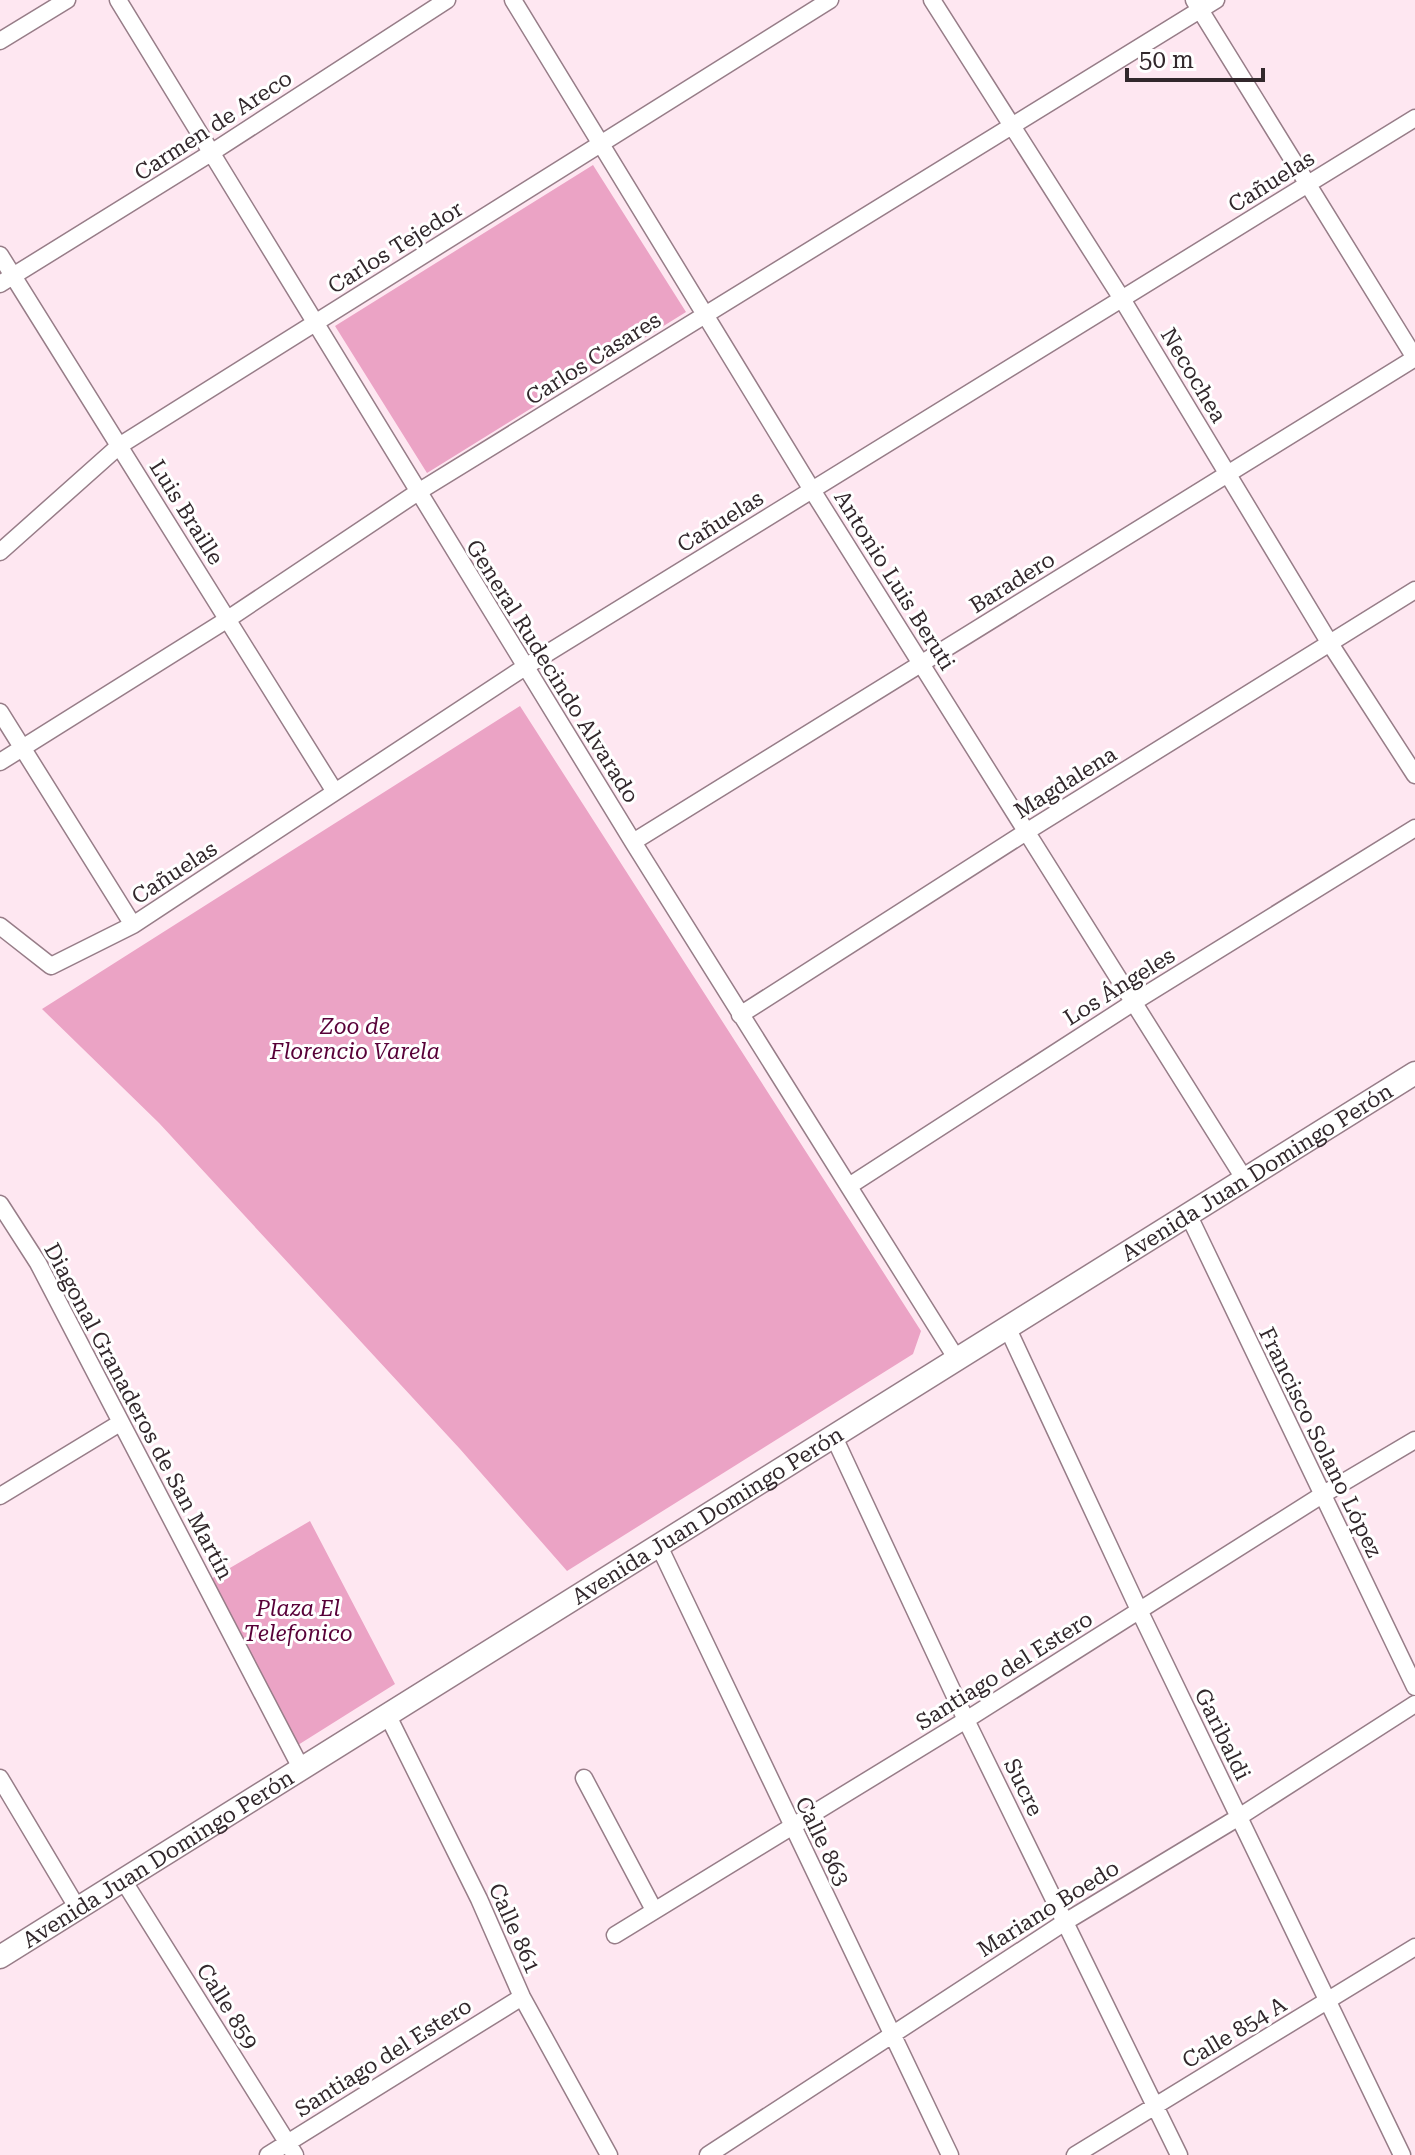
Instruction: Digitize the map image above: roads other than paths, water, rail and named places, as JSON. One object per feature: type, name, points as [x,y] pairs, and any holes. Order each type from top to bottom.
[{"type":"main road","name":"Avenida Juan Domingo Perón","points":[[0,1957],[1415,1073]]},
{"type":"street","points":[[0,41],[67,0]]},
{"type":"street","name":"General Rudecindo Alvarado","points":[[118,0],[633,842],[958,1361]]},
{"type":"street","name":"Carmen de Areco","points":[[7,280],[447,0]]},
{"type":"street","name":"Antonio Luis Beruti","points":[[513,0],[812,490],[1245,1180]]},
{"type":"street","name":"Carlos Tejedor","points":[[0,552],[119,446],[830,0]]},
{"type":"street","name":"Necochea","points":[[932,0],[1122,299],[1329,642],[1415,775]]},
{"type":"street","name":"Carlos Casares","points":[[0,762],[228,619],[418,492],[1013,126],[1197,5],[1216,0]]},
{"type":"street","points":[[1197,5],[1415,358]]},
{"type":"street","name":"Cañuelas","points":[[0,926],[51,966],[133,925],[525,667],[1415,118]]},
{"type":"street","name":"Luis Braille","points":[[0,255],[7,280],[119,446],[335,792]]},
{"type":"street","name":"Baradero","points":[[633,842],[1415,358]]},
{"type":"street","name":"Magdalena","points":[[740,1015],[1026,832],[1415,590]]},
{"type":"street","points":[[0,712],[133,925]]},
{"type":"street","name":"Los Ángeles","points":[[849,1186],[1134,1002],[1415,828]]},
{"type":"street","name":"Diagonal Granaderos de San Martín","points":[[0,1204],[38,1263],[301,1768]]},
{"type":"street","name":"Francisco Solano López","points":[[1189,1216],[1415,1687]]},
{"type":"street","name":"Garibaldi","points":[[1008,1329],[1139,1610],[1402,2155]]},
{"type":"street","points":[[0,1496],[120,1423]]},
{"type":"street","name":"Sucre","points":[[834,1437],[966,1720],[1179,2155]]},
{"type":"street","name":"Santiago del Estero","points":[[615,1935],[1415,1440]]},
{"type":"street","name":"Calle 863","points":[[659,1546],[950,2155]]},
{"type":"street","name":"Mariano Boedo","points":[[708,2155],[1065,1922],[1239,1817],[1415,1704]]},
{"type":"street","name":"Calle 861","points":[[388,1716],[479,1899],[522,1997],[609,2155]]},
{"type":"street","points":[[0,1778],[78,1909]]},
{"type":"street","points":[[584,1778],[654,1910]]},
{"type":"street","name":"Calle 859","points":[[123,1880],[291,2149]]},
{"type":"street","name":"Calle 854 A","points":[[1075,2155],[1415,1947]]},
{"type":"street","name":"Santiago del Estero","points":[[268,2155],[291,2149],[522,1997]]},
{"type":"park label","name":"Zoo de Florencio Varela","points":[[355,1038]]},
{"type":"park label","name":"Plaza El Telefonico","points":[[298,1620]]}]
